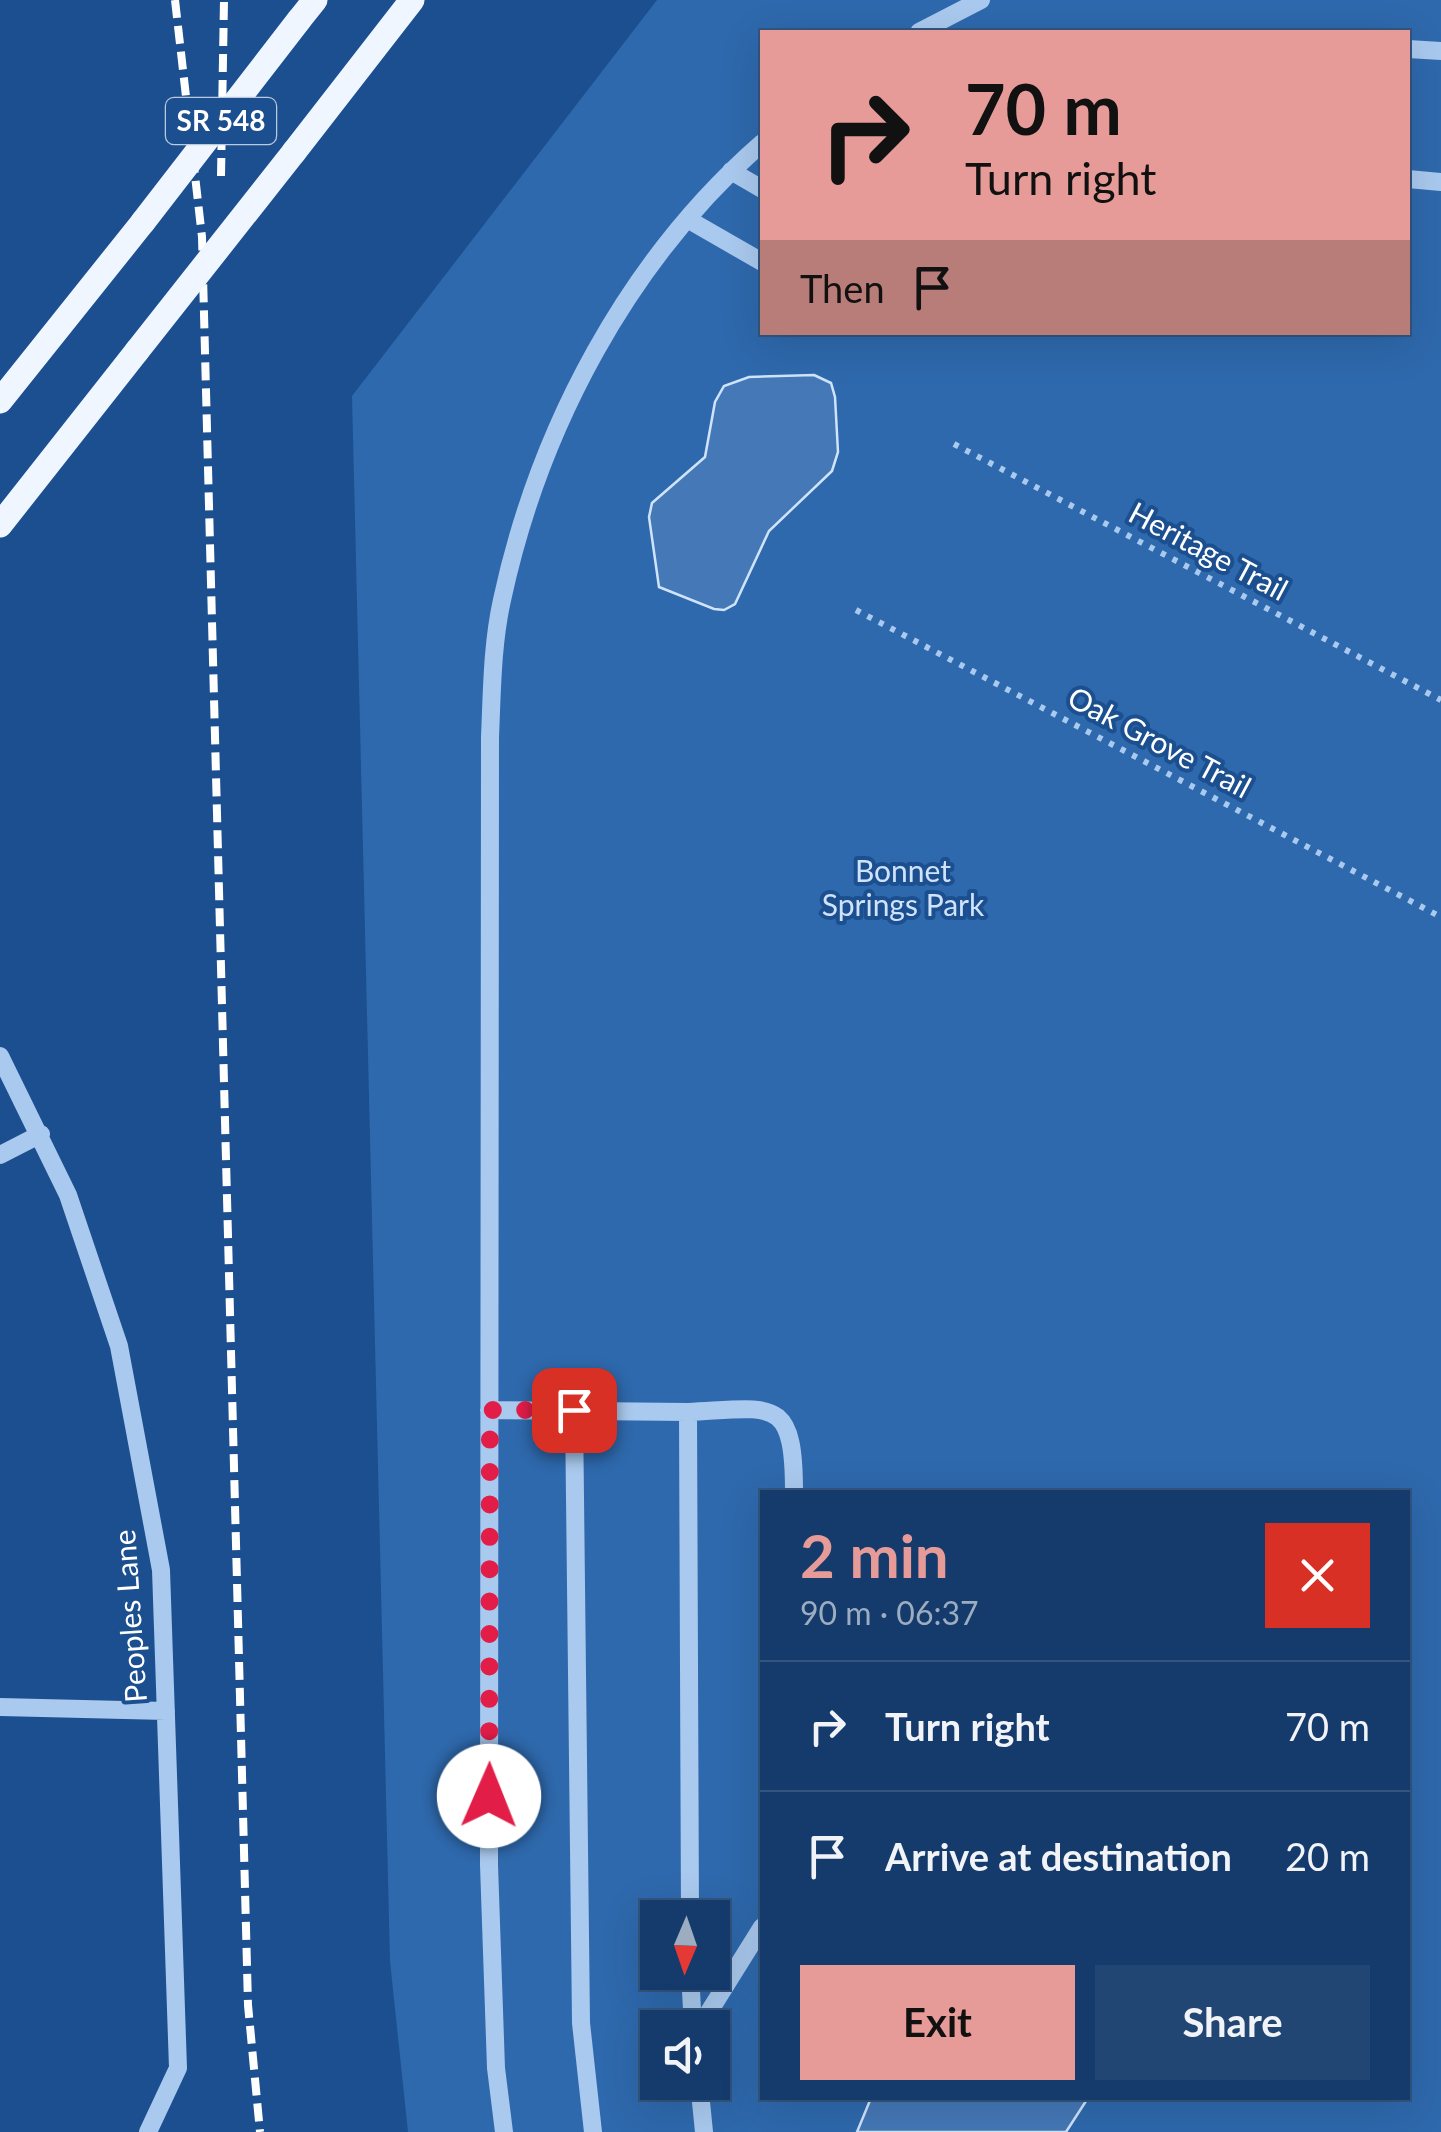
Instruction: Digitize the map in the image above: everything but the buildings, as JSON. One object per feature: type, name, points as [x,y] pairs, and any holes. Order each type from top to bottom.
[{"type":"main road","name":"SR 548","points":[[0,525],[412,0]]},
{"type":"main road","name":"SR 548","points":[[0,401],[307,10]]},
{"type":"street","points":[[923,30],[982,0]]},
{"type":"street","points":[[1410,49],[1441,51]]},
{"type":"street","points":[[504,2132],[496,2068],[488,1865],[490,737],[501,604],[536,480],[562,416],[614,320],[689,220],[730,171],[760,145]]},
{"type":"street","points":[[730,171],[760,187]]},
{"type":"street","points":[[1410,179],[1441,182]]},
{"type":"street","points":[[689,220],[760,261]]},
{"type":"street","name":"Peoples Lane","points":[[0,1056],[41,1134],[118,1346],[162,1570],[178,2068],[148,2132]]},
{"type":"street","points":[[0,1155],[41,1134]]},
{"type":"street","points":[[490,1410],[688,1412],[765,1408],[782,1419],[794,1442],[794,1490]]},
{"type":"street","points":[[574,1410],[581,2023],[593,2132]]},
{"type":"street","points":[[688,1412],[690,1900]]},
{"type":"street","points":[[0,1707],[166,1711]]},
{"type":"street","points":[[708,2010],[760,1930]]},
{"type":"street","points":[[701,2100],[704,2132]]},
{"type":"path","name":"Heritage Trail","points":[[954,444],[1441,700]]},
{"type":"path","name":"Oak Grove Trail","points":[[856,610],[1441,917]]},
{"type":"green space","name":"Bonnet Springs Park","points":[[657,0],[1441,0],[1441,2132],[408,2132],[390,1961],[352,396]]},
{"type":"railway","points":[[175,0],[202,237],[248,2005],[260,2132]]},
{"type":"railway","points":[[221,176],[224,0]]},
{"type":"route","points":[[489,1796],[490,1410],[574,1410]]}]
